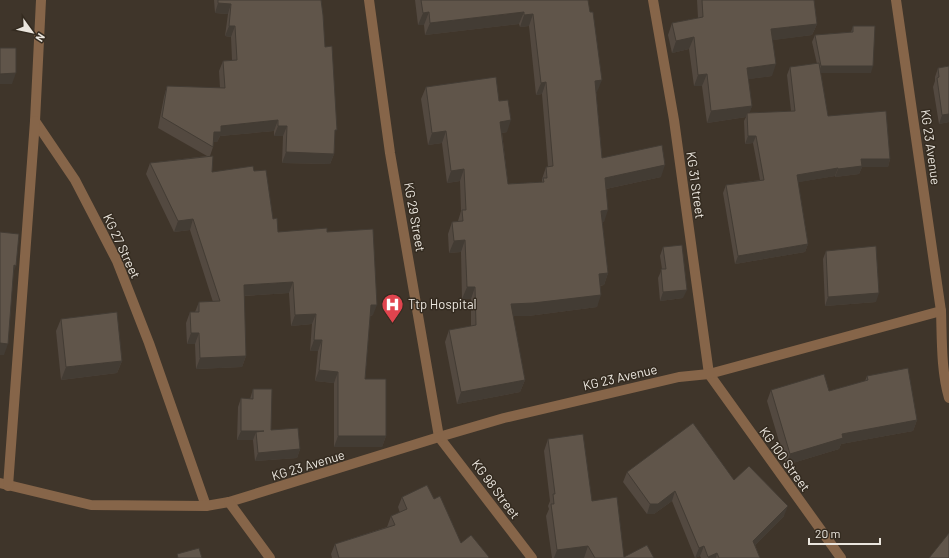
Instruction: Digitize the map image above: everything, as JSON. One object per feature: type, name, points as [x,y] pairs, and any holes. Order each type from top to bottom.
[{"type":"street","points":[[4,484],[35,121],[41,0]]},
{"type":"street","name":"KG 29 Street","points":[[369,0],[390,153],[439,437]]},
{"type":"street","name":"KG 31 Street","points":[[653,0],[674,120],[709,374]]},
{"type":"street","name":"KG 23 Avenue","points":[[4,484],[91,505],[206,506],[229,502],[504,418],[679,377],[709,374],[941,311],[896,0]]},
{"type":"street","name":"KG 27 Street","points":[[35,121],[75,180],[117,261],[149,343],[206,506]]},
{"type":"street","points":[[941,311],[943,360],[949,398]]},
{"type":"street","name":"KG 100 Street","points":[[709,374],[841,558]]},
{"type":"street","name":"KG 98 Street","points":[[439,437],[532,558]]},
{"type":"street","points":[[229,502],[270,558]]},
{"type":"building","points":[[218,0],[321,0],[325,47],[332,46],[337,130],[335,130],[334,154],[286,152],[287,126],[278,126],[278,120],[221,126],[221,132],[214,132],[213,147],[162,117],[167,86],[225,88],[223,61],[237,60],[235,26],[229,26],[231,4],[218,3]]},
{"type":"building","points":[[421,0],[588,0],[590,12],[593,12],[602,80],[595,81],[602,158],[662,145],[665,165],[605,178],[608,210],[601,211],[608,273],[599,274],[601,295],[511,304],[525,380],[461,392],[449,330],[476,325],[475,287],[467,287],[465,240],[454,241],[452,222],[463,221],[462,210],[466,210],[464,169],[451,171],[446,131],[432,133],[426,87],[496,77],[499,101],[508,100],[511,120],[500,122],[508,184],[544,182],[543,178],[547,178],[546,167],[553,166],[546,82],[541,83],[533,14],[524,15],[524,12],[430,23],[429,12],[423,13]]},
{"type":"building","points":[[702,0],[814,0],[817,24],[771,29],[776,64],[747,68],[752,106],[711,111],[707,74],[698,75],[694,37],[676,41],[672,23],[703,17]]},
{"type":"building","points":[[853,26],[875,26],[873,66],[821,66],[815,35],[853,32]]},
{"type":"building","points":[[0,48],[16,48],[16,73],[0,74]]},
{"type":"building","points":[[819,63],[828,116],[886,111],[890,159],[861,159],[862,166],[838,168],[797,175],[808,244],[738,256],[726,185],[764,180],[756,136],[748,136],[747,113],[795,111],[790,67]]},
{"type":"building","points":[[949,66],[949,114],[942,115],[937,78],[939,77],[938,68]]},
{"type":"building","points":[[213,156],[212,172],[253,166],[254,171],[266,170],[273,219],[277,218],[278,232],[327,228],[327,232],[373,229],[377,305],[371,305],[365,379],[386,379],[386,436],[338,436],[338,372],[319,370],[322,340],[314,340],[316,314],[295,315],[293,282],[244,285],[246,356],[200,358],[199,333],[191,333],[190,312],[199,312],[199,302],[220,301],[193,219],[178,221],[150,163]]},
{"type":"building","points":[[0,232],[19,234],[16,266],[14,265],[8,344],[0,343]]},
{"type":"building","points":[[682,245],[687,290],[663,292],[661,269],[666,269],[663,247]]},
{"type":"building","points":[[876,246],[879,293],[828,297],[826,251]]},
{"type":"building","points":[[117,312],[122,361],[66,367],[61,319]]},
{"type":"building","points":[[908,368],[917,420],[842,434],[843,438],[790,454],[771,390],[824,374],[829,391],[868,380],[867,376]]},
{"type":"building","points":[[253,389],[272,389],[271,430],[298,428],[300,449],[258,453],[256,432],[264,431],[241,431],[241,398],[253,399]]},
{"type":"building","points":[[693,423],[734,480],[749,466],[788,506],[753,541],[760,558],[719,558],[717,553],[708,557],[704,546],[699,548],[675,491],[658,504],[650,504],[627,472]]},
{"type":"building","points":[[583,434],[592,501],[617,497],[624,557],[647,545],[654,558],[595,558],[588,546],[557,550],[551,504],[554,504],[553,494],[555,494],[548,439]]},
{"type":"building","points":[[427,485],[434,499],[440,496],[461,543],[471,535],[489,557],[488,558],[339,558],[335,544],[395,525],[391,516],[407,509],[402,497]]},
{"type":"building","points":[[949,533],[949,558],[929,558]]},
{"type":"building","points":[[199,548],[202,558],[178,558],[177,554]]},
{"type":"place","name":"Ttp Hospital","points":[[392,324]]}]
